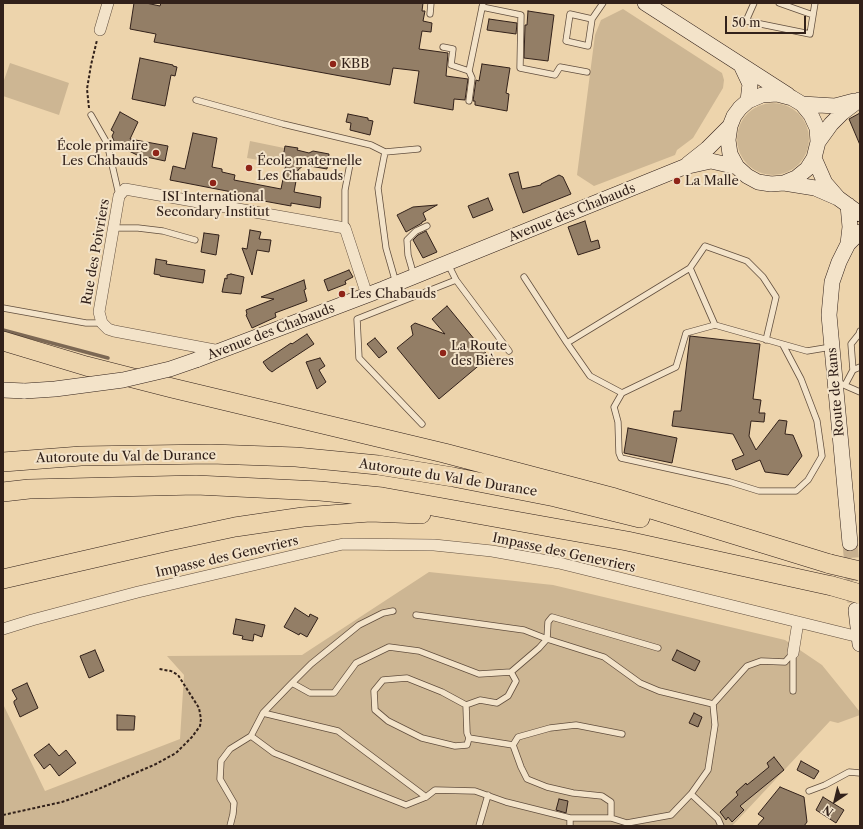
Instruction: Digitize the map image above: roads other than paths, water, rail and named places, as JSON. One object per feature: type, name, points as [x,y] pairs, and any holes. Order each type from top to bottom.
[{"type":"highway","points":[[3,341],[86,366],[444,454],[615,498],[830,564]]},
{"type":"highway","points":[[3,350],[86,366]]},
{"type":"highway","name":"Autoroute du Val de Durance","points":[[3,462],[80,456],[211,454],[296,457],[378,465],[453,476],[555,497],[860,571]]},
{"type":"highway","points":[[3,492],[28,489],[196,485],[320,491],[382,497],[627,541],[832,586],[858,602]]},
{"type":"highway","points":[[3,579],[236,527],[303,517],[370,512],[423,514],[627,541]]},
{"type":"main road","points":[[645,3],[797,101],[811,115],[817,128],[818,142],[814,158],[807,169],[796,178],[784,183]]},
{"type":"main road","points":[[741,64],[750,84],[748,101]]},
{"type":"main road","points":[[849,206],[815,188],[784,183],[771,184],[758,182],[747,176],[737,167],[730,154],[728,140],[730,126],[734,116],[740,108],[748,101],[762,95],[777,94],[797,101],[835,106],[860,100]]},
{"type":"main road","points":[[818,142],[837,118],[860,100]]},
{"type":"main road","name":"Avenue des Chabauds","points":[[684,167],[707,149],[730,126]]},
{"type":"main road","points":[[814,158],[825,183],[849,206]]},
{"type":"main road","name":"Avenue des Chabauds","points":[[3,390],[25,391],[55,389],[124,380],[170,369],[396,284],[684,167],[711,161],[737,167]]},
{"type":"main road","name":"Route de Rans","points":[[848,244],[850,227],[849,206]]},
{"type":"main road","name":"Route de Rans","points":[[850,543],[840,383],[831,346],[829,315],[832,282],[839,262],[848,244],[860,232]]},
{"type":"main road","points":[[858,602],[860,640]]},
{"type":"street","points":[[100,30],[108,3]]},
{"type":"street","name":"Rue des Poivriers","points":[[220,351],[114,331],[108,329],[102,323],[99,312],[119,196],[125,189],[345,228]]},
{"type":"street","points":[[345,228],[367,295]]},
{"type":"street","name":"Impasse des Genevriers","points":[[3,630],[32,620],[138,592],[343,544],[434,545],[492,551],[559,563],[798,622],[860,640]]},
{"type":"street","points":[[793,654],[798,622]]},
{"type":"lane","points":[[430,14],[431,3]]},
{"type":"lane","points":[[592,19],[570,14],[566,41],[588,46],[592,19],[604,3]]},
{"type":"lane","points":[[754,3],[746,21],[810,34],[815,3]]},
{"type":"lane","points":[[779,3],[813,15]]},
{"type":"lane","points":[[469,101],[472,78],[469,71],[482,5],[521,15],[520,68],[555,75],[560,67],[586,72]]},
{"type":"lane","points":[[443,47],[454,49],[451,65],[469,71]]},
{"type":"lane","points":[[196,100],[283,124],[371,145],[385,152],[418,150]]},
{"type":"lane","points":[[91,115],[107,143],[119,196]]},
{"type":"lane","points":[[385,152],[378,188],[386,248],[396,284]]},
{"type":"lane","points":[[345,228],[345,190],[350,164]]},
{"type":"lane","points":[[414,276],[408,255],[407,240],[416,232],[427,226]]},
{"type":"lane","points":[[114,228],[138,228],[163,231],[195,240]]},
{"type":"lane","points":[[567,343],[690,268],[705,246],[747,261],[763,277],[776,297],[766,340]]},
{"type":"lane","points":[[448,263],[456,280],[509,350]]},
{"type":"lane","points":[[690,268],[715,325]]},
{"type":"lane","points":[[524,277],[590,376],[622,392]]},
{"type":"lane","points":[[422,424],[359,358],[357,319],[456,280]]},
{"type":"lane","points":[[3,308],[86,323],[102,323]]},
{"type":"lane","points":[[783,345],[801,379],[817,421],[822,456],[808,480],[796,491],[759,491],[730,482],[620,458],[618,422],[614,407],[622,392],[676,367],[686,333],[715,325],[807,351],[831,346]]},
{"type":"lane","points":[[853,370],[851,344],[860,333]]},
{"type":"lane","points":[[860,367],[853,370],[840,383],[860,392]]},
{"type":"lane","points":[[230,826],[234,803],[220,779],[221,761],[230,749],[251,736],[263,713],[310,664],[360,625],[383,613],[393,611]]},
{"type":"lane","points":[[416,615],[524,630],[604,657],[640,683],[659,691],[713,704]]},
{"type":"lane","points":[[292,683],[310,693],[334,693],[356,663],[389,647],[419,651],[479,674],[511,672],[548,639],[548,622],[552,617],[658,648]]},
{"type":"lane","points":[[793,654],[793,691]]},
{"type":"lane","points":[[251,736],[274,753],[406,805],[426,798],[435,790],[475,791],[506,802],[570,818],[611,818],[627,824],[671,815],[691,794],[708,770],[715,725],[713,704],[747,666],[761,661],[785,662],[793,654]]},
{"type":"lane","points":[[466,705],[467,733],[469,738],[467,745],[455,746],[422,738],[388,721],[375,710],[374,691],[382,680],[407,678],[442,692],[466,705],[480,700],[497,703],[508,696],[516,681],[511,672]]},
{"type":"lane","points":[[263,713],[338,731],[426,798]]},
{"type":"lane","points":[[512,745],[518,737],[550,728],[576,725],[622,734]]},
{"type":"lane","points":[[469,738],[512,745]]},
{"type":"lane","points":[[512,745],[527,779],[548,787],[574,793],[602,796],[611,802],[611,818]]},
{"type":"lane","points":[[810,791],[849,772],[860,772]]},
{"type":"lane","points":[[691,794],[718,819],[721,826]]},
{"type":"lane","points":[[479,826],[488,795]]},
{"type":"lane","points":[[570,818],[570,826]]},
{"type":"waterway","points":[[3,330],[108,358]]},
{"type":"tunnel","points":[[850,543],[855,602]]},
{"type":"place","name":"KBB","points":[[333,64]]},
{"type":"place","name":"École primaire Les Chabauds","points":[[156,153]]},
{"type":"place","name":"École maternelle Les Chabauds","points":[[249,168]]},
{"type":"place","name":"La Malle","points":[[677,181]]},
{"type":"place","name":"ISI International Secondary Institut","points":[[213,183]]},
{"type":"place","name":"Les Chabauds","points":[[342,294]]},
{"type":"place","name":"La Route des Bières","points":[[443,353]]}]
